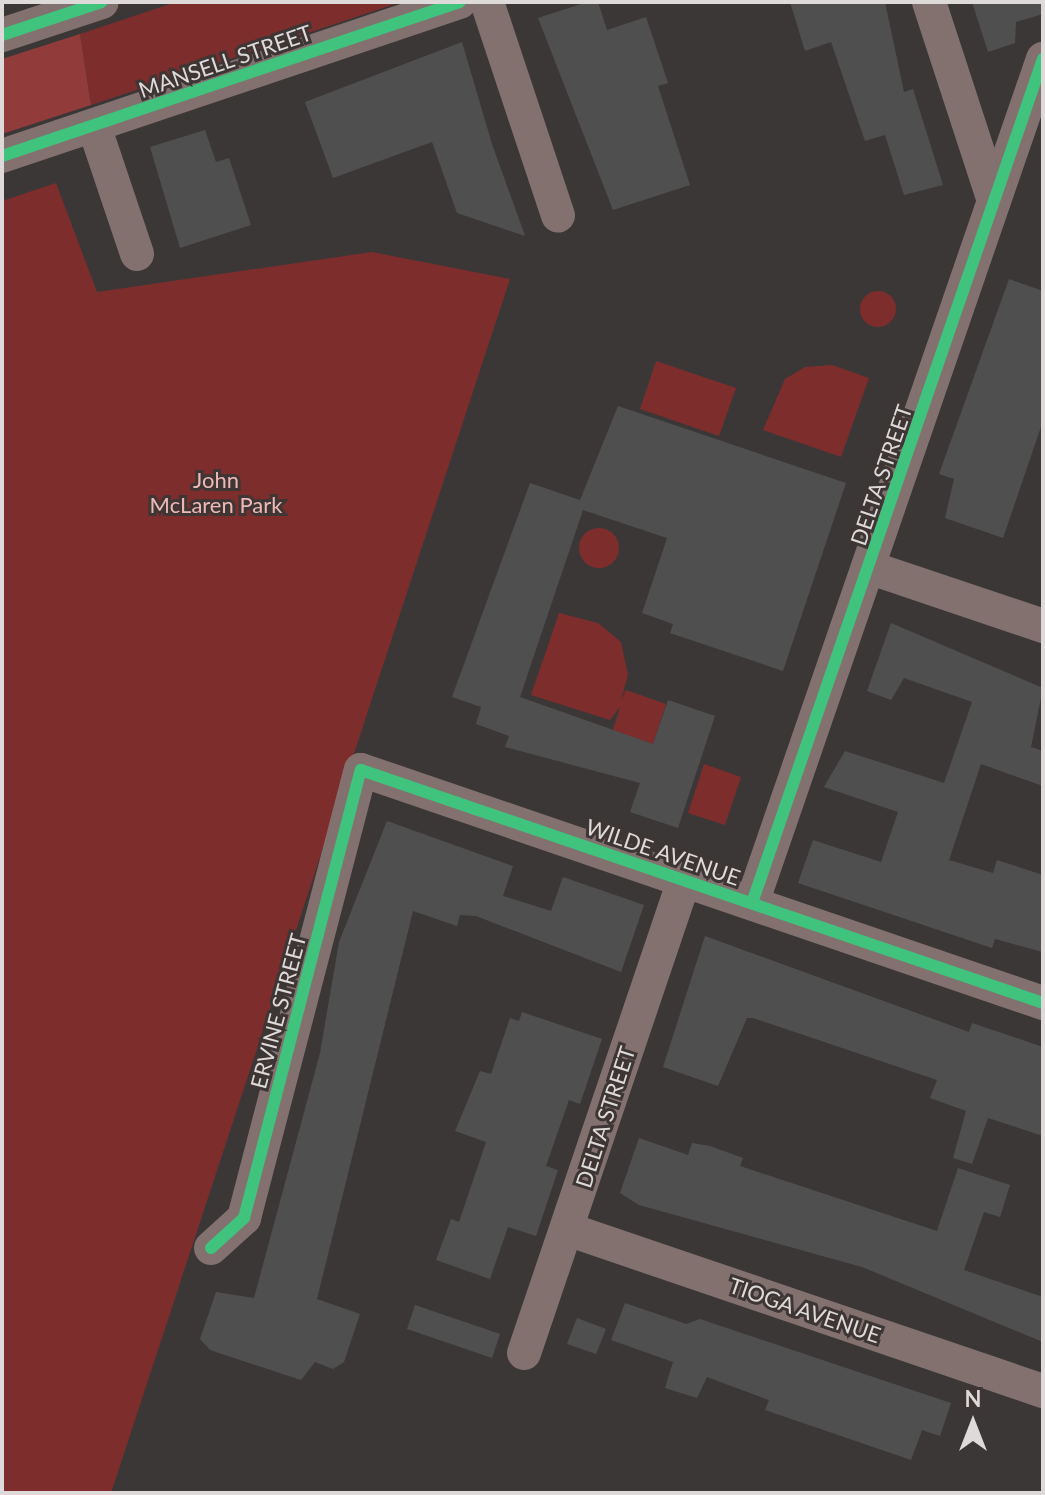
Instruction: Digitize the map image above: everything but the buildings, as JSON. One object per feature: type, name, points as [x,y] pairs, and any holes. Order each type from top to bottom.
[{"type":"street","points":[[2,35],[56,9],[102,2]]},
{"type":"street","name":"MANSELL STREET","points":[[2,156],[460,2]]},
{"type":"street","points":[[487,2],[558,216]]},
{"type":"street","points":[[929,2],[994,201]]},
{"type":"street","name":"DELTA STREET","points":[[752,903],[871,568],[1043,59]]},
{"type":"street","points":[[94,126],[137,254]]},
{"type":"street","points":[[871,568],[1043,626]]},
{"type":"street","name":"WILDE AVENUE","points":[[361,770],[1043,1003]]},
{"type":"street","name":"ERVINE STREET","points":[[211,1248],[244,1218],[361,770]]},
{"type":"street","name":"DELTA STREET","points":[[524,1353],[684,880]]},
{"type":"street","name":"TIOGA AVENUE","points":[[567,1229],[1043,1391]]},
{"type":"green space","points":[[176,2],[401,2],[91,105],[80,34]]},
{"type":"green space","name":"John McLaren Park","points":[[56,183],[97,292],[372,252],[510,279],[111,1493],[2,1493],[2,201]]},
{"type":"green space","points":[[878,291],[890,297],[896,309],[890,321],[878,327],[866,321],[860,309],[866,297]]},
{"type":"green space","points":[[656,361],[736,388],[719,436],[640,409]]},
{"type":"green space","points":[[832,365],[869,378],[841,457],[763,430],[785,379],[805,367]]},
{"type":"green space","points":[[599,528],[613,534],[619,548],[613,562],[599,568],[585,562],[579,548],[585,534]]},
{"type":"green space","points":[[559,613],[598,623],[621,642],[628,675],[621,700],[626,690],[666,704],[653,744],[613,730],[620,707],[610,720],[531,695]]},
{"type":"green space","points":[[704,764],[741,777],[725,825],[688,813]]},
{"type":"shaded area","points":[[80,34],[91,105],[2,134],[2,59]]},
{"type":"cycle path","points":[[2,35],[102,2]]},
{"type":"cycle path","points":[[2,156],[460,2]]},
{"type":"cycle path","points":[[752,903],[1043,59]]},
{"type":"cycle path","points":[[211,1248],[244,1218],[361,770],[1043,1003]]}]
